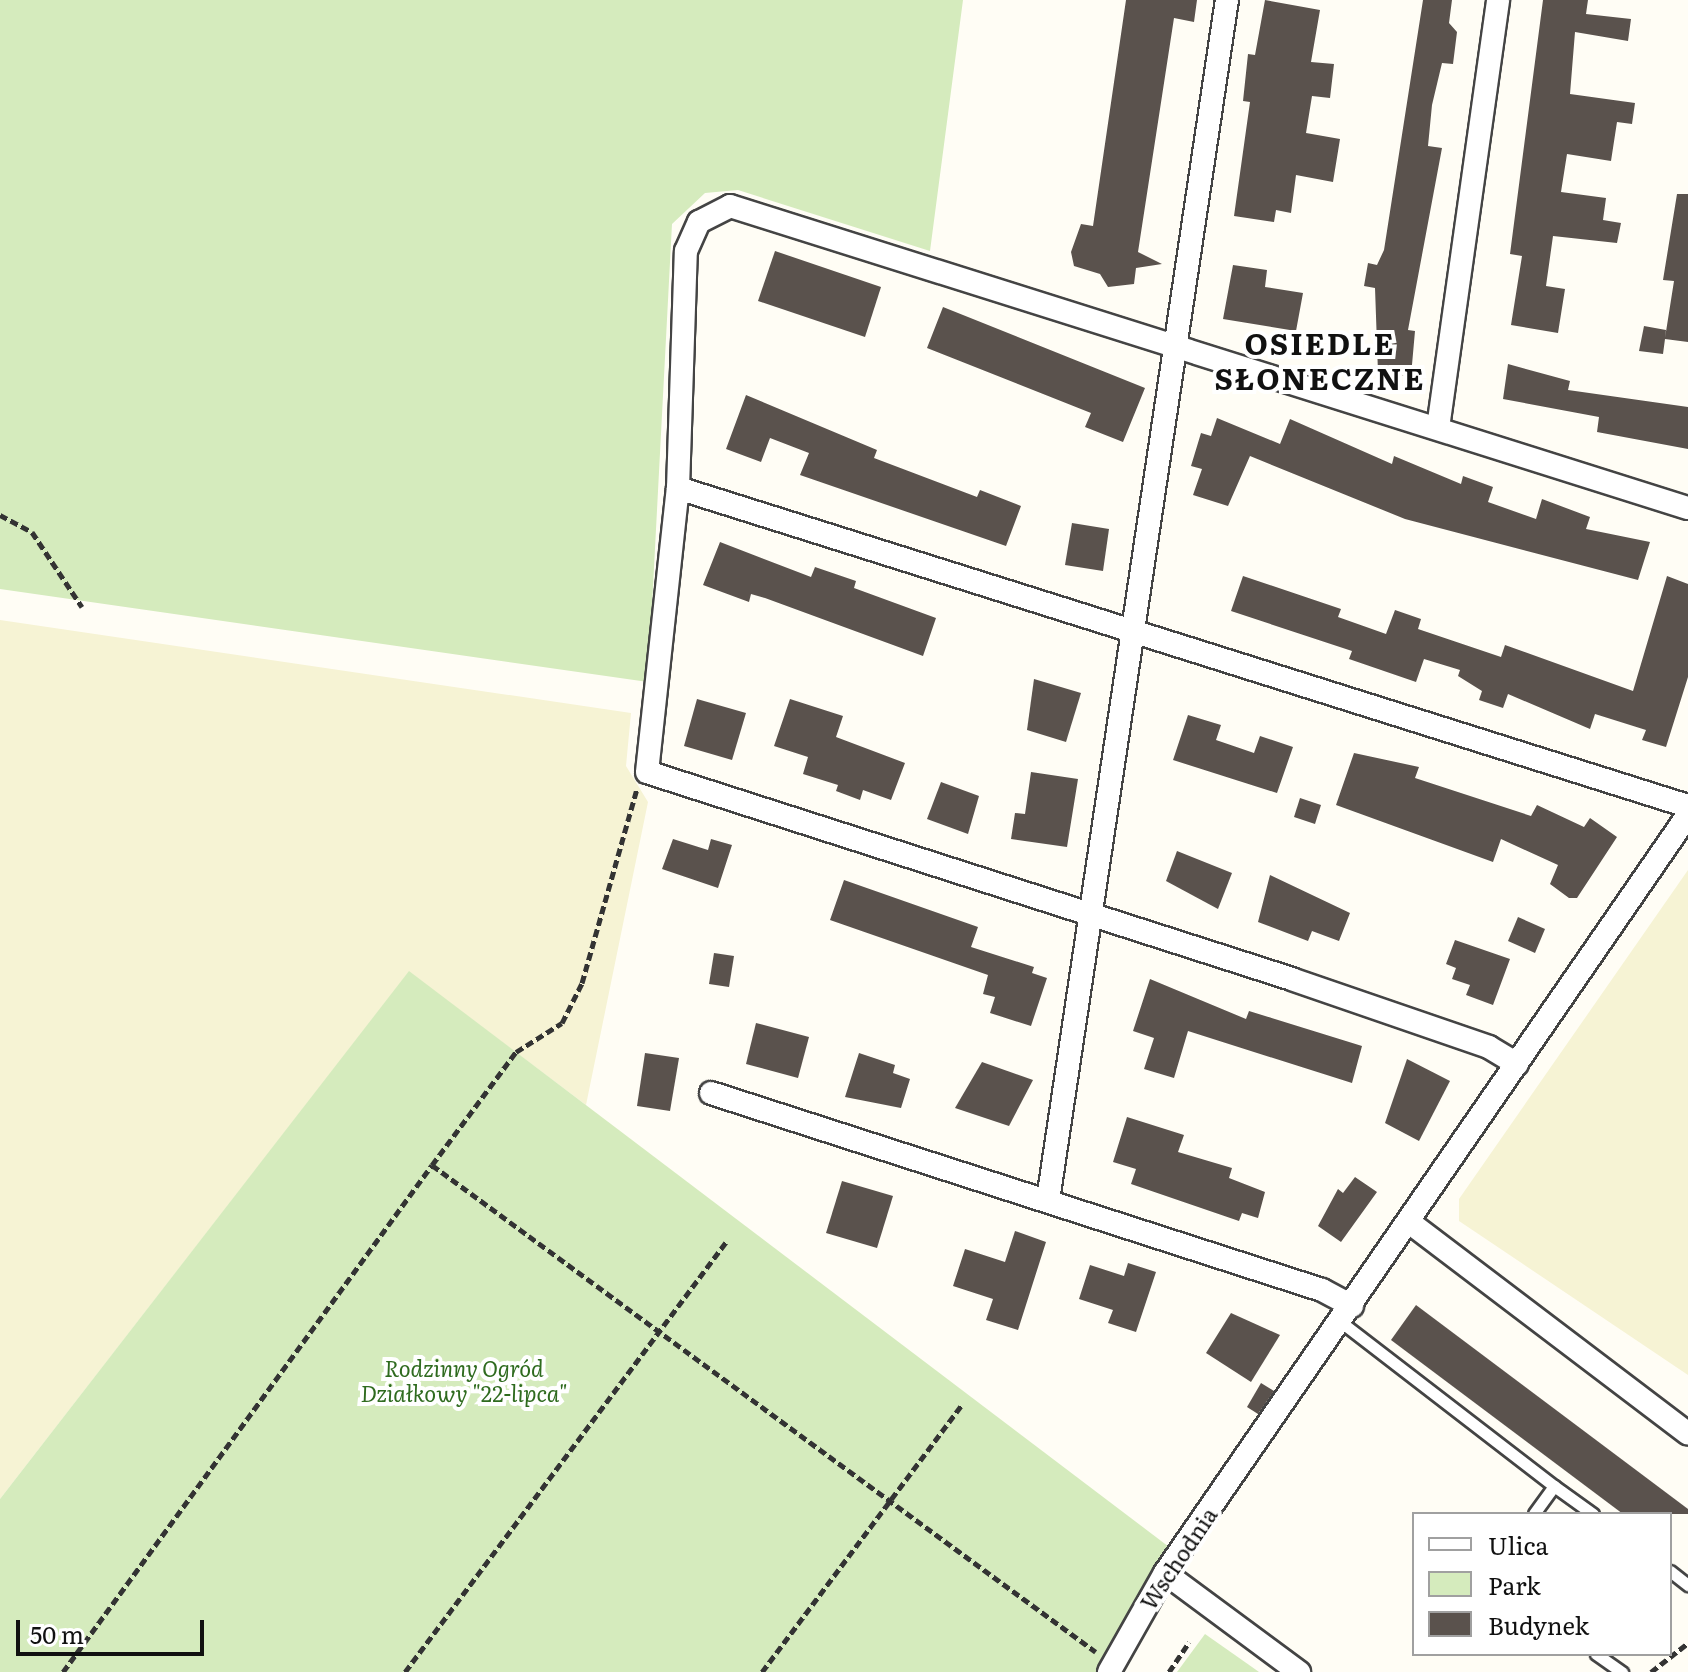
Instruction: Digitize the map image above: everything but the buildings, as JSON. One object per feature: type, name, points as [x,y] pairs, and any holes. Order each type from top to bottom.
[{"type":"street","points":[[1048,1200],[1094,917],[1179,348],[1227,0]]},
{"type":"street","points":[[1438,428],[1498,0]]},
{"type":"street","points":[[1517,1064],[1489,1047],[647,772],[678,488],[686,251],[699,222],[730,206],[1688,508]]},
{"type":"street","points":[[678,488],[1688,806]]},
{"type":"street","name":"Wschodnia","points":[[1111,1667],[1165,1573],[1254,1449],[1688,815]]},
{"type":"street","points":[[711,1093],[1048,1200],[1346,1314]]},
{"type":"street","points":[[1409,1222],[1688,1434]]},
{"type":"street","points":[[1165,1573],[1299,1672]]},
{"type":"lane","points":[[1346,1314],[1554,1486],[1590,1512]]},
{"type":"lane","points":[[1535,1512],[1554,1486]]},
{"type":"lane","points":[[1672,1573],[1688,1585]]},
{"type":"lane","points":[[1599,1656],[1622,1672]]},
{"type":"path","points":[[0,515],[32,532],[82,607]]},
{"type":"path","points":[[63,1672],[516,1052],[562,1023],[582,983],[628,803],[647,772]]},
{"type":"path","points":[[432,1165],[656,1336],[1111,1667]]},
{"type":"path","points":[[405,1672],[726,1242]]},
{"type":"path","points":[[762,1672],[962,1405]]},
{"type":"path","points":[[1169,1672],[1189,1642]]},
{"type":"path","points":[[1672,1656],[1688,1643]]},
{"type":"path","points":[[1651,1672],[1671,1656]]},
{"type":"shaded area","points":[[0,620],[631,713],[626,766],[648,802],[586,1105],[409,972],[0,1499]]},
{"type":"shaded area","points":[[1688,870],[1688,1375],[1459,1221],[1459,1199]]},
{"type":"green space","points":[[0,0],[963,0],[930,251],[738,190],[705,193],[672,224],[648,682],[0,589]]},
{"type":"green space","name":"Rodzinny Ogród Działkowy \"22-lipca\"","points":[[409,971],[1181,1556],[1098,1672],[0,1672],[0,1499]]},
{"type":"green space","points":[[1205,1634],[1252,1667],[1259,1672],[1177,1672]]},
{"type":"district","name":"OSIEDLE SŁONECZNE","points":[[1320,359]]}]
